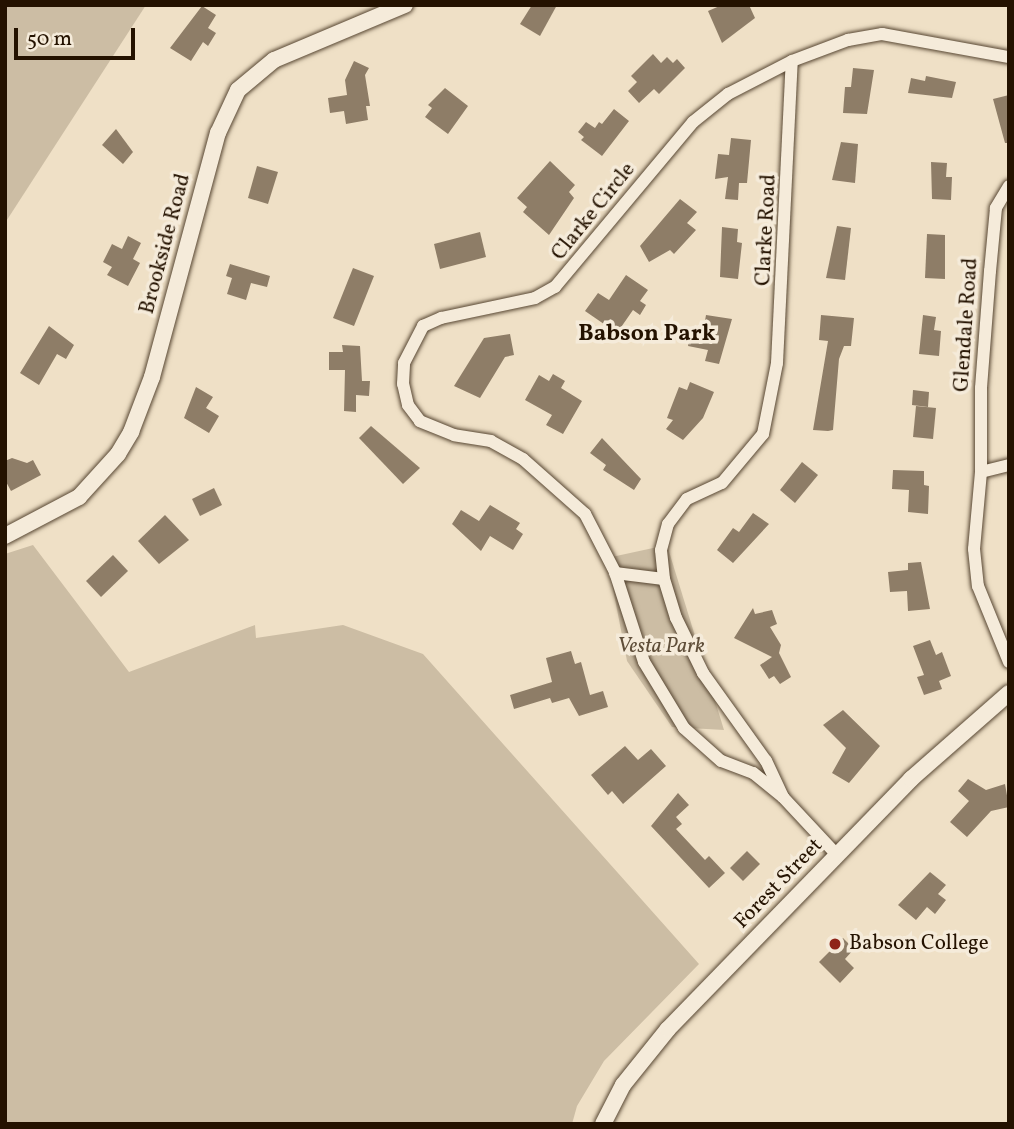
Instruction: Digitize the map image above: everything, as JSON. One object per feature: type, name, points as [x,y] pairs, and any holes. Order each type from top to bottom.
[{"type":"street","name":"Brookside Road","points":[[5,536],[79,496],[118,454],[131,432],[152,377],[218,133],[238,90],[274,60],[405,5]]},
{"type":"street","points":[[792,61],[848,40],[882,34],[1009,57]]},
{"type":"street","name":"Clarke Circle","points":[[783,797],[753,773],[720,761],[684,728],[644,662],[615,573],[585,514],[556,484],[491,441],[454,436],[420,421],[408,405],[404,363],[423,326],[441,318],[535,298],[555,287],[693,122],[728,94],[792,61]]},
{"type":"street","name":"Clarke Road","points":[[792,61],[778,350],[763,435],[722,483],[687,499],[668,524],[661,550],[664,579],[703,673],[766,761],[783,797],[837,855]]},
{"type":"street","name":"Glendale Road","points":[[1009,186],[996,208],[989,271],[981,388],[981,471],[975,506],[978,586],[1009,662]]},
{"type":"street","points":[[981,471],[1009,465]]},
{"type":"street","points":[[615,573],[664,579]]},
{"type":"street","name":"Forest Street","points":[[603,1124],[623,1085],[668,1029],[932,759],[1009,694]]},
{"type":"green space","points":[[5,5],[146,5],[5,223]]},
{"type":"green space","points":[[33,545],[129,672],[255,625],[256,638],[343,625],[423,654],[699,964],[604,1061],[577,1106],[572,1124],[5,1124],[5,554]]},
{"type":"green space","name":"Vesta Park","points":[[667,545],[724,730],[672,727],[627,661],[607,558]]},
{"type":"building","points":[[532,5],[557,5],[540,36],[520,24]]},
{"type":"building","points":[[722,5],[749,5],[755,18],[722,43],[708,11]]},
{"type":"building","points":[[202,6],[216,15],[208,28],[216,33],[208,46],[203,42],[191,61],[170,48]]},
{"type":"building","points":[[653,54],[661,63],[667,57],[673,63],[677,59],[685,68],[659,94],[654,89],[639,103],[628,91],[637,82],[631,76]]},
{"type":"building","points":[[354,61],[369,68],[365,75],[370,106],[366,106],[368,120],[346,124],[344,111],[330,113],[328,98],[347,95],[345,80]]},
{"type":"building","points":[[853,68],[874,70],[867,114],[843,113],[845,87],[851,87]]},
{"type":"building","points":[[926,76],[956,82],[952,98],[908,93],[911,78],[925,81]]},
{"type":"building","points":[[445,88],[468,106],[448,134],[425,117],[432,108],[428,105]]},
{"type":"building","points":[[1009,95],[1009,143],[1005,143],[993,99]]},
{"type":"building","points":[[614,109],[629,121],[602,156],[581,140],[584,137],[578,132],[586,122],[595,128],[599,122],[602,124]]},
{"type":"building","points":[[116,129],[133,152],[123,164],[102,145]]},
{"type":"building","points":[[731,138],[751,140],[747,183],[739,183],[738,200],[725,199],[728,177],[715,179],[718,154],[729,155]]},
{"type":"building","points":[[841,142],[858,144],[855,183],[832,180]]},
{"type":"building","points":[[550,161],[575,185],[569,192],[574,198],[549,235],[523,212],[527,207],[517,198]]},
{"type":"building","points":[[931,162],[947,163],[946,177],[952,177],[951,200],[932,199]]},
{"type":"building","points":[[257,166],[278,172],[268,204],[248,198]]},
{"type":"building","points":[[680,199],[697,212],[687,223],[696,230],[674,254],[670,250],[649,262],[640,246]]},
{"type":"building","points":[[837,226],[851,228],[845,280],[826,278]]},
{"type":"building","points":[[722,227],[738,229],[737,242],[742,243],[738,279],[720,277]]},
{"type":"building","points":[[480,232],[486,257],[440,269],[434,244]]},
{"type":"building","points":[[927,234],[945,235],[945,279],[925,278]]},
{"type":"building","points":[[128,236],[141,243],[133,259],[140,263],[128,286],[107,275],[112,267],[103,262],[112,244],[122,249]]},
{"type":"building","points":[[230,264],[270,276],[267,287],[251,283],[246,300],[227,294],[232,278],[226,276]]},
{"type":"building","points":[[353,268],[374,276],[354,326],[333,318]]},
{"type":"building","points":[[626,275],[648,290],[640,301],[646,305],[640,315],[633,310],[617,333],[585,311],[598,293],[609,300]]},
{"type":"building","points":[[706,315],[732,319],[719,364],[705,361],[708,350],[688,346],[692,330],[703,332]]},
{"type":"building","points":[[821,315],[854,318],[851,346],[844,346],[839,359],[833,430],[828,431],[813,430],[828,341],[819,340]]},
{"type":"building","points":[[923,315],[936,317],[934,330],[941,331],[939,356],[919,354]]},
{"type":"building","points":[[49,326],[74,345],[66,359],[57,354],[39,385],[20,373]]},
{"type":"building","points":[[510,334],[514,355],[505,357],[480,398],[454,386],[484,338]]},
{"type":"building","points":[[342,345],[360,346],[362,381],[370,381],[369,396],[356,395],[356,412],[344,411],[345,370],[329,370],[329,352],[343,352]]},
{"type":"building","points":[[553,374],[565,381],[561,388],[582,401],[563,434],[546,425],[552,415],[525,400],[539,375],[549,381]]},
{"type":"building","points":[[690,382],[714,392],[703,418],[683,440],[666,429],[673,420],[667,418],[679,387],[687,390]]},
{"type":"building","points":[[196,387],[213,397],[206,408],[219,416],[209,433],[184,418]]},
{"type":"building","points":[[913,390],[929,392],[928,407],[912,405]]},
{"type":"building","points":[[916,406],[936,408],[933,439],[913,437]]},
{"type":"building","points":[[371,426],[420,468],[403,484],[359,438]]},
{"type":"building","points":[[602,438],[641,479],[634,490],[603,470],[606,465],[590,453]]},
{"type":"building","points":[[12,458],[27,463],[33,460],[41,475],[11,491],[5,480],[5,461]]},
{"type":"building","points":[[802,462],[818,475],[795,503],[780,490]]},
{"type":"building","points":[[893,470],[924,471],[924,485],[929,486],[928,514],[908,512],[909,490],[892,489]]},
{"type":"building","points":[[214,488],[222,505],[200,516],[192,499]]},
{"type":"building","points":[[490,505],[520,523],[516,529],[523,534],[513,550],[490,536],[481,551],[452,524],[461,510],[479,521]]},
{"type":"building","points":[[753,513],[769,524],[733,563],[717,550],[733,528],[739,532]]},
{"type":"building","points":[[165,515],[189,540],[159,564],[138,541]]},
{"type":"building","points":[[113,555],[128,571],[101,597],[86,581]]},
{"type":"building","points":[[921,562],[930,609],[908,611],[907,591],[890,592],[888,572],[908,570],[908,563]]},
{"type":"building","points":[[753,608],[755,614],[772,610],[777,624],[770,627],[781,645],[779,653],[791,677],[780,684],[774,676],[769,679],[760,665],[772,657],[734,638]]},
{"type":"building","points":[[930,640],[936,655],[942,652],[951,676],[939,681],[942,689],[924,695],[917,677],[924,675],[913,646]]},
{"type":"building","points":[[571,651],[575,664],[581,662],[590,695],[603,691],[608,707],[579,716],[569,698],[552,703],[550,698],[514,709],[510,695],[552,682],[546,658]]},
{"type":"building","points":[[843,710],[880,746],[849,783],[832,773],[846,748],[823,725]]},
{"type":"building","points":[[625,746],[638,760],[651,749],[666,766],[623,804],[612,791],[608,795],[591,775]]},
{"type":"building","points":[[968,779],[986,790],[1005,784],[1009,807],[991,811],[967,837],[950,822],[969,801],[958,791]]},
{"type":"building","points":[[678,793],[689,805],[676,817],[682,824],[676,829],[705,860],[709,856],[725,873],[709,888],[651,826]]},
{"type":"building","points":[[747,851],[760,864],[743,881],[730,868]]},
{"type":"building","points":[[930,872],[946,885],[938,894],[946,900],[935,914],[927,907],[916,920],[898,905]]},
{"type":"building","points":[[843,938],[854,949],[845,959],[854,968],[840,983],[819,962]]},
{"type":"place","name":"Babson College","points":[[835,944]]},
{"type":"district","name":"Babson Park","points":[[647,334]]}]
